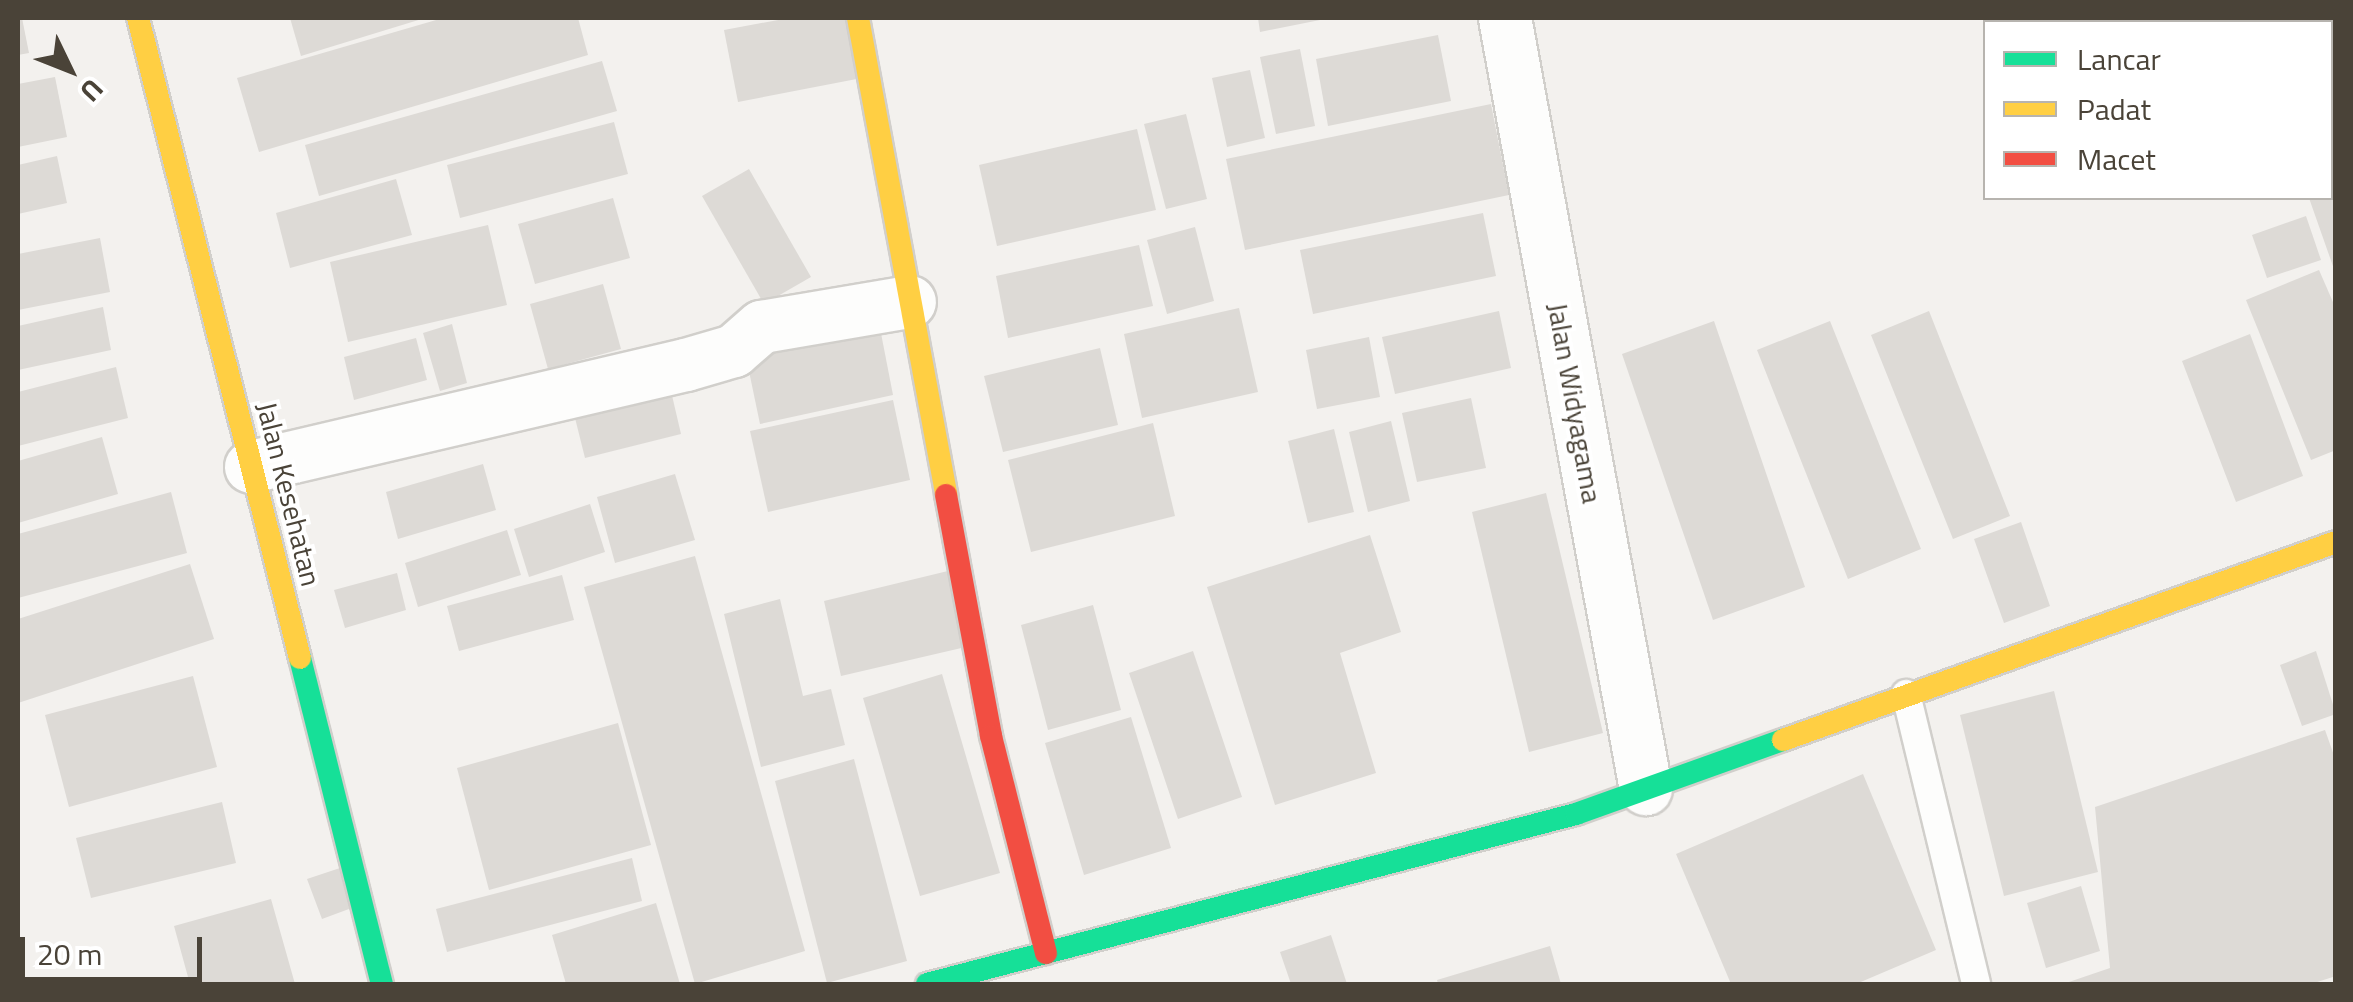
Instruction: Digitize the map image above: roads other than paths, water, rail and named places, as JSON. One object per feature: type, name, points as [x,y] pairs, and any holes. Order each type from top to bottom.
[{"type":"street","name":"Jalan Kesehatan","points":[[138,18],[382,984]]},
{"type":"street","points":[[858,18],[991,736],[1046,953]]},
{"type":"street","name":"Jalan Widyagama","points":[[1505,18],[1646,790]]},
{"type":"street","points":[[251,467],[686,365],[734,351],[762,327],[910,302]]},
{"type":"street","points":[[927,984],[1576,814],[2336,542]]},
{"type":"lane","points":[[1906,694],[1976,984]]}]
